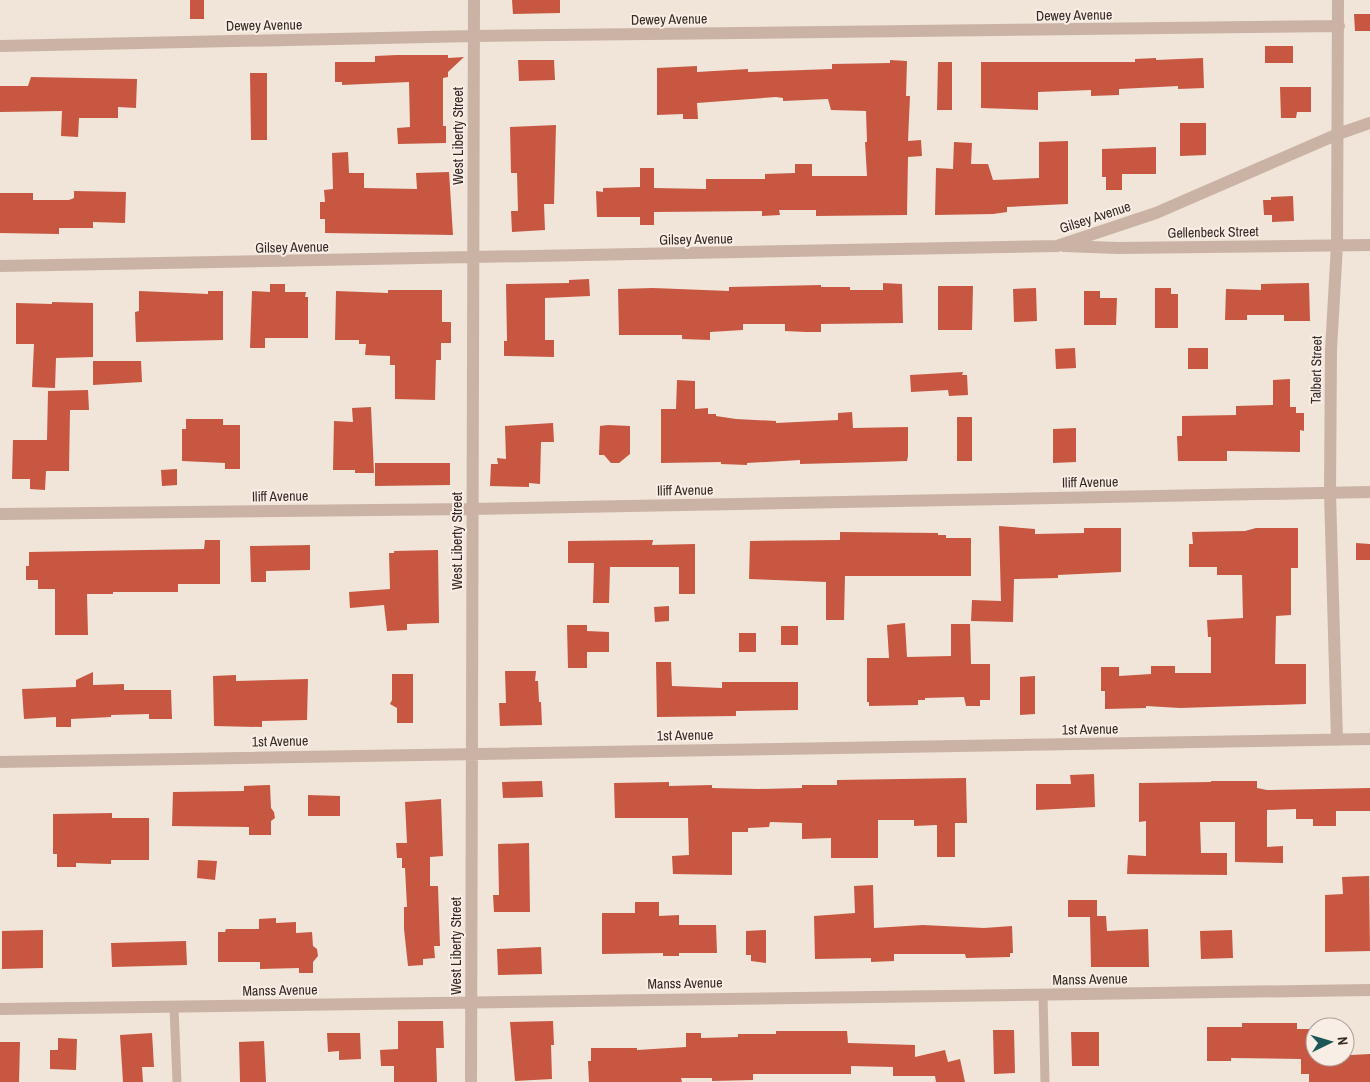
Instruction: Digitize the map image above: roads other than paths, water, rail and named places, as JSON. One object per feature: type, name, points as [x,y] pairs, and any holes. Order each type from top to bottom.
[{"type":"street","name":"West Liberty Street","points":[[471,1082],[470,753],[474,0]]},
{"type":"street","name":"Talbert Street","points":[[1336,740],[1330,493],[1331,350],[1337,245],[1338,0]]},
{"type":"street","name":"Dewey Avenue","points":[[0,46],[474,36],[1339,26]]},
{"type":"street","name":"Gilsey Avenue","points":[[0,266],[472,259],[1057,246],[1156,213],[1338,134],[1370,123]]},
{"type":"street","name":"Gellenbeck Street","points":[[1057,246],[1118,248],[1370,245]]},
{"type":"street","name":"Iliff Avenue","points":[[0,514],[472,509],[1370,492]]},
{"type":"street","name":"1st Avenue","points":[[0,762],[1370,740]]},
{"type":"street","name":"Manss Avenue","points":[[0,1009],[1370,990]]},
{"type":"lane","points":[[1043,995],[1045,1082]]},
{"type":"lane","points":[[174,1007],[177,1082]]}]
